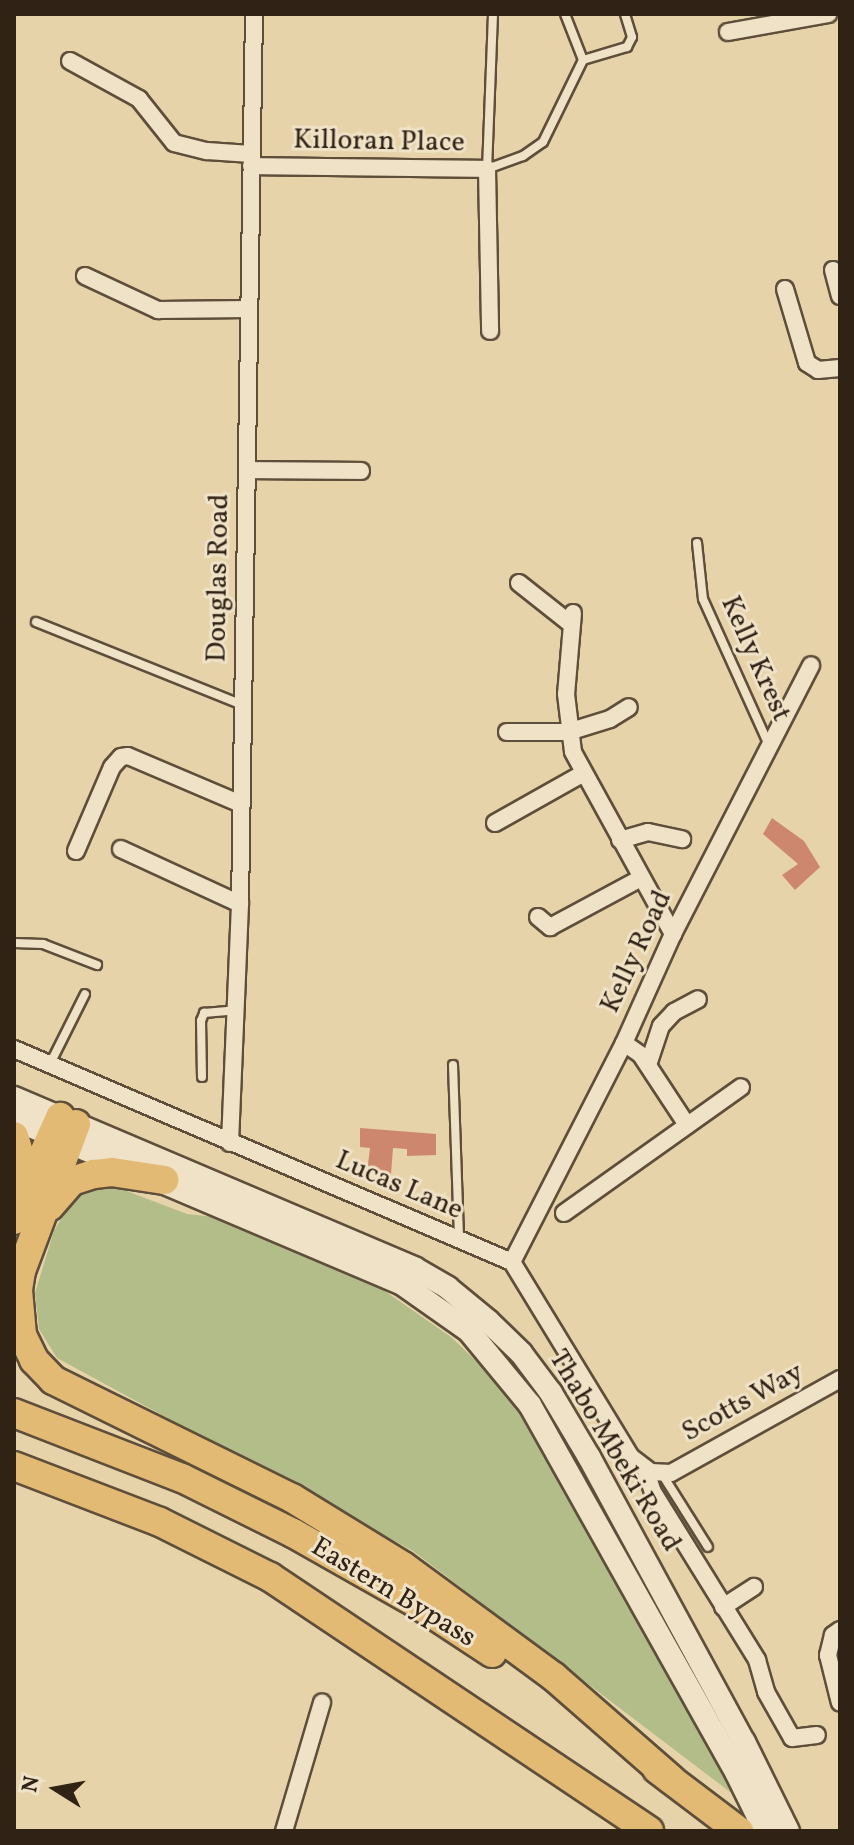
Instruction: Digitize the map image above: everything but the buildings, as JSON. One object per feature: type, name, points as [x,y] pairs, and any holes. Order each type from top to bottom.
[{"type":"highway","points":[[21,1225],[64,1130]]},
{"type":"highway","points":[[14,1136],[23,1166],[21,1271],[17,1308],[22,1335],[34,1360],[53,1380],[292,1498],[403,1566],[554,1677],[671,1779]]},
{"type":"highway","points":[[21,1225],[72,1181],[112,1172],[164,1180]]},
{"type":"highway","name":"Eastern Bypass","points":[[14,1413],[182,1478],[293,1533],[416,1603],[671,1779],[734,1827]]},
{"type":"highway","name":"Eastern Bypass","points":[[14,1466],[160,1522],[270,1577],[649,1831]]},
{"type":"highway","points":[[496,1726],[627,1831]]},
{"type":"main road","name":"Thabo Mbeki Road","points":[[14,1098],[64,1130],[164,1180],[401,1283],[469,1331],[530,1405],[737,1774],[765,1831]]},
{"type":"main road","name":"Thabo Mbeki Road","points":[[14,1119],[64,1130],[414,1268],[448,1288],[521,1353],[551,1393],[589,1457],[788,1831]]},
{"type":"street","name":"Douglas Road","points":[[230,1143],[240,904],[254,14]]},
{"type":"street","points":[[728,32],[828,14]]},
{"type":"street","name":"Killoran Place","points":[[70,61],[139,99],[174,143],[251,160],[487,169],[490,331]]},
{"type":"street","points":[[833,270],[840,296]]},
{"type":"street","points":[[85,276],[158,310],[249,309]]},
{"type":"street","points":[[785,289],[807,363],[818,370],[840,368]]},
{"type":"street","points":[[247,470],[361,471]]},
{"type":"street","points":[[519,583],[572,618],[566,694],[568,732],[582,774],[673,934]]},
{"type":"street","name":"Kelly Road","points":[[512,1262],[624,1043],[673,934],[811,665]]},
{"type":"street","points":[[507,732],[568,732],[610,719],[629,707]]},
{"type":"street","points":[[76,851],[112,767],[121,757],[128,756],[241,804]]},
{"type":"street","points":[[495,823],[582,774]]},
{"type":"street","points":[[620,840],[648,832],[682,839]]},
{"type":"street","points":[[121,849],[240,904]]},
{"type":"street","points":[[538,917],[545,926],[552,927],[641,878]]},
{"type":"street","points":[[648,1065],[654,1042],[666,1019],[698,999]]},
{"type":"street","points":[[624,1043],[641,1055],[687,1125]]},
{"type":"street","name":"Lucas Lane","points":[[14,1049],[512,1262]]},
{"type":"street","points":[[564,1213],[741,1087]]},
{"type":"street","points":[[512,1262],[631,1457],[645,1468],[666,1473]]},
{"type":"street","name":"Scotts Way","points":[[666,1473],[840,1379]]},
{"type":"street","points":[[645,1468],[653,1492],[757,1660],[766,1692],[792,1738],[817,1735]]},
{"type":"street","points":[[723,1607],[754,1587]]},
{"type":"street","points":[[840,1630],[833,1635],[828,1655],[840,1703]]},
{"type":"street","points":[[284,1831],[322,1703]]},
{"type":"lane","points":[[493,14],[487,169],[523,156],[543,142],[583,60],[565,14]]},
{"type":"lane","points":[[583,60],[627,47],[632,37],[625,14]]},
{"type":"lane","name":"Kelly Krest","points":[[697,543],[703,599],[769,746]]},
{"type":"lane","points":[[36,622],[243,706]]},
{"type":"lane","points":[[14,943],[43,944],[97,965]]},
{"type":"lane","points":[[50,1064],[85,994]]},
{"type":"lane","points":[[202,1077],[201,1021],[204,1013],[236,1011]]},
{"type":"lane","points":[[453,1065],[459,1240]]},
{"type":"lane","points":[[666,1473],[708,1547]]},
{"type":"green space","points":[[103,1182],[187,1214],[214,1217],[379,1287],[451,1337],[499,1383],[569,1485],[738,1798],[413,1551],[57,1358],[39,1329],[35,1293],[54,1231],[78,1189]]}]
